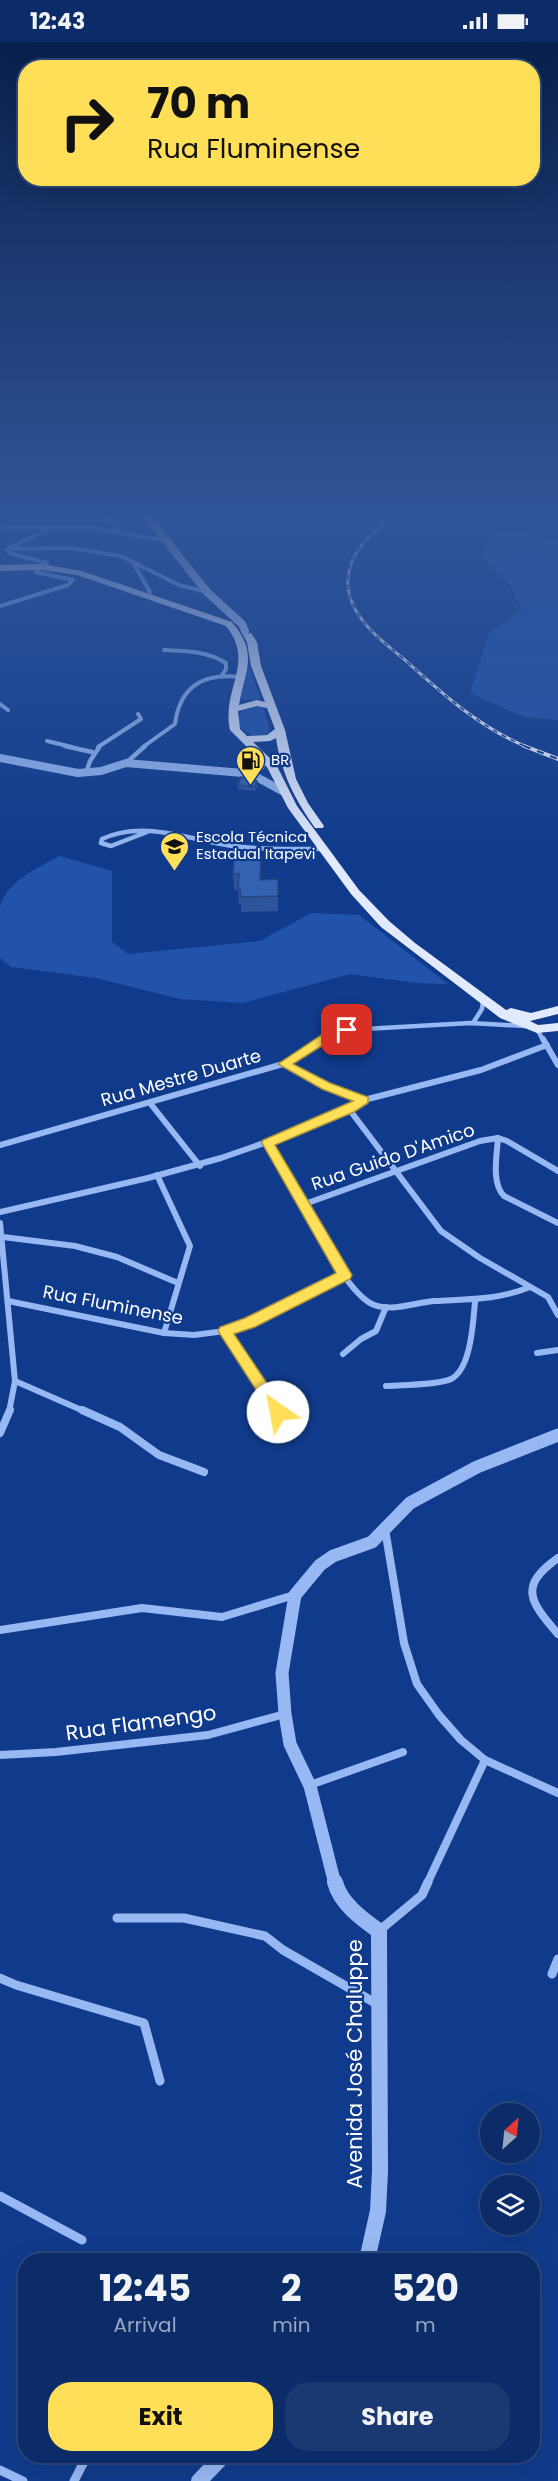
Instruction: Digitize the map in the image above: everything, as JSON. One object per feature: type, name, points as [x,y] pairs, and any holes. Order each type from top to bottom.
[{"type":"main road","points":[[232,629],[242,642],[233,725],[279,778],[284,792],[355,892],[385,924],[504,1015],[533,1028],[558,1027]]},
{"type":"main road","points":[[241,629],[252,642],[256,666],[280,730],[287,768],[303,803],[348,869],[373,899],[418,941],[501,1006],[519,1015],[531,1017],[558,1010]]},
{"type":"main road","points":[[234,709],[256,703],[273,707]]},
{"type":"main road","points":[[243,739],[270,738],[280,730]]},
{"type":"street","points":[[164,650],[189,651],[213,656],[226,663],[226,669],[222,675]]},
{"type":"street","points":[[126,764],[136,752],[175,724],[178,704],[198,682],[222,675],[240,677]]},
{"type":"street","points":[[0,704],[8,710]]},
{"type":"street","points":[[86,773],[92,752],[141,719],[138,714]]},
{"type":"street","points":[[47,741],[92,752]]},
{"type":"street","points":[[0,758],[68,772],[86,773],[126,764],[250,774],[284,792]]},
{"type":"street","points":[[250,774],[260,767],[264,759]]},
{"type":"street","points":[[147,832],[129,837],[110,847],[100,843],[109,835],[147,832],[182,835],[240,847],[325,849]]},
{"type":"street","points":[[473,1023],[482,1009],[483,1001]]},
{"type":"street","name":"Rua Mestre Duarte","points":[[0,1145],[284,1064],[327,1037],[347,1030],[473,1023],[533,1028]]},
{"type":"street","points":[[533,1028],[547,1045],[558,1065]]},
{"type":"street","points":[[0,1212],[200,1166],[268,1143],[350,1109],[364,1100],[481,1070],[547,1045]]},
{"type":"street","points":[[284,1064],[326,1086],[364,1100]]},
{"type":"street","points":[[150,1103],[200,1166]]},
{"type":"street","points":[[350,1109],[441,1231],[480,1258],[548,1297],[558,1315]]},
{"type":"street","points":[[498,1138],[496,1186],[499,1191],[504,1196],[558,1223]]},
{"type":"street","name":"Rua Guido D'Amico","points":[[302,1205],[480,1141],[498,1138],[558,1171]]},
{"type":"street","points":[[268,1143],[302,1205],[345,1275],[365,1301],[386,1307],[437,1301],[475,1302],[500,1298],[530,1287]]},
{"type":"street","points":[[158,1175],[190,1246],[189,1256],[178,1283],[164,1333]]},
{"type":"street","points":[[0,1223],[15,1381],[11,1408],[0,1433]]},
{"type":"street","points":[[3,1237],[75,1246],[117,1257],[178,1283]]},
{"type":"street","name":"Rua Fluminense","points":[[8,1301],[164,1333],[194,1335],[225,1331],[250,1323],[345,1275]]},
{"type":"street","points":[[386,1386],[448,1380],[460,1373],[470,1344],[475,1302]]},
{"type":"street","points":[[343,1354],[361,1339],[376,1331],[386,1307]]},
{"type":"street","points":[[225,1331],[278,1412]]},
{"type":"street","points":[[537,1353],[558,1350]]},
{"type":"street","points":[[15,1381],[120,1427],[134,1440],[167,1461],[204,1472]]},
{"type":"street","points":[[0,1630],[142,1608],[222,1617],[295,1594],[320,1565],[333,1556],[372,1542],[410,1503],[433,1489],[477,1467],[558,1435]]},
{"type":"street","points":[[384,1528],[404,1643],[417,1684],[439,1715],[461,1740],[485,1760],[558,1793]]},
{"type":"street","points":[[558,1558],[540,1569],[532,1581],[532,1598],[541,1616],[558,1634]]},
{"type":"street","name":"Avenida José Chaluppe","points":[[295,1594],[282,1673],[285,1714],[291,1744],[310,1786],[338,1891],[360,1918],[379,1931],[380,2006],[377,2076],[380,2171],[378,2211],[368,2253]]},
{"type":"street","name":"Rua Flamengo","points":[[0,1755],[56,1752],[208,1735],[285,1714]]},
{"type":"street","points":[[310,1786],[403,1752]]},
{"type":"street","points":[[379,1931],[422,1895],[485,1760]]},
{"type":"street","points":[[117,1918],[184,1918],[265,1936],[283,1950],[380,2006]]},
{"type":"street","points":[[552,1974],[558,1959]]},
{"type":"street","points":[[0,1978],[144,2024],[160,2081]]},
{"type":"street","points":[[0,2196],[82,2240]]},
{"type":"street","points":[[74,2481],[83,2463]]},
{"type":"street","points":[[199,2481],[216,2463]]},
{"type":"street","points":[[0,2470],[23,2481]]},
{"type":"shaded area","points":[[495,629],[558,629],[558,720],[524,717],[470,693],[489,633]]},
{"type":"shaded area","points":[[246,660],[261,699],[240,700]]},
{"type":"shaded area","points":[[257,705],[263,708],[270,729],[266,735],[251,735],[239,727],[238,720],[242,708]]},
{"type":"shaded area","points":[[60,856],[112,871],[112,942],[128,954],[260,941],[311,913],[359,915],[448,984],[416,983],[350,974],[243,1003],[180,999],[96,978],[11,967],[0,958],[0,906],[9,889],[17,882]]},
{"type":"building","points":[[241,777],[257,781],[255,787],[238,785]]},
{"type":"building","points":[[261,857],[260,880],[278,879],[278,896],[241,897],[238,888],[239,874],[233,874],[234,859]]},
{"type":"railway","points":[[370,629],[448,698],[493,730],[527,747]]},
{"type":"railway","points":[[524,746],[558,759]]},
{"type":"place","name":"BR","points":[[250,786]]},
{"type":"place","name":"Escola Técnica Estadual Itapevi","points":[[175,872]]},
{"type":"route","points":[[278,1412],[225,1331],[250,1323],[345,1275],[302,1205],[268,1143],[350,1109],[364,1100],[326,1086],[284,1064],[327,1037],[347,1030]]}]
